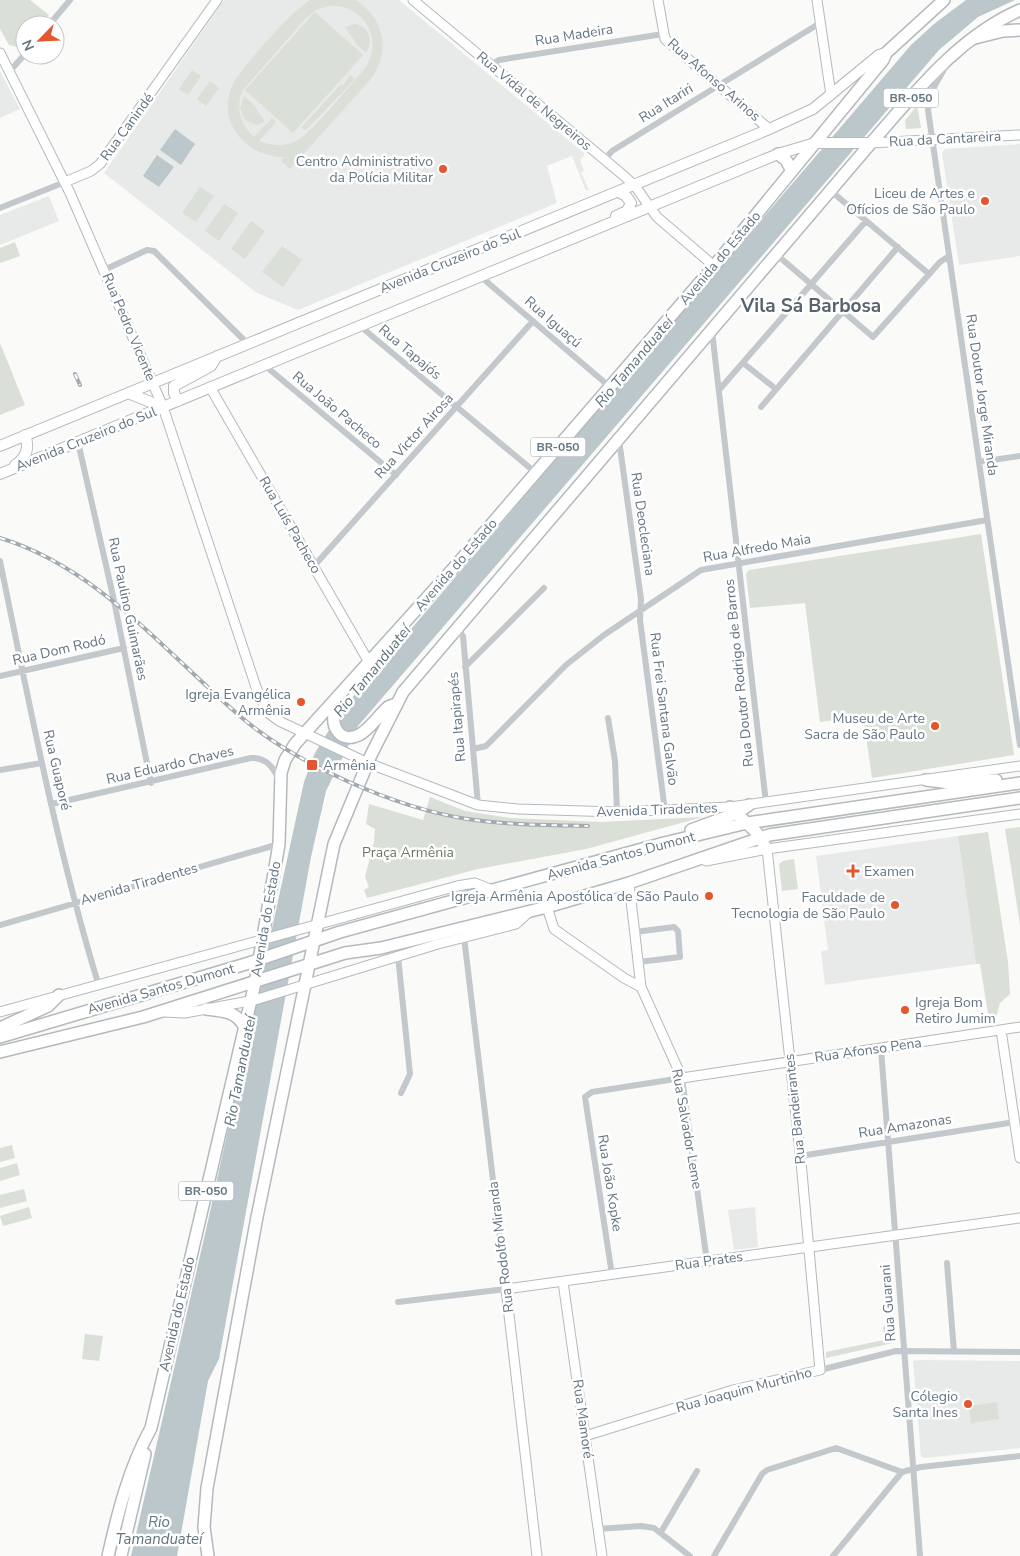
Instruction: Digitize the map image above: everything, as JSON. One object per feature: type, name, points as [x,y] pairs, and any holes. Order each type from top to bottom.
[{"type":"highway","name":"Avenida do Estado","points":[[108,1556],[122,1498],[140,1450],[151,1428],[253,1000],[265,939],[279,844],[280,784],[286,760],[305,734],[370,664],[714,266],[883,60],[886,53],[944,0]]},
{"type":"highway","name":"BR-050","points":[[208,1556],[204,1527],[207,1488],[257,1217],[311,964],[334,844],[368,762],[395,704],[830,191],[930,77],[953,54],[973,38],[992,24],[1020,10]]},
{"type":"highway","points":[[973,38],[1003,31],[1020,30]]},
{"type":"highway","points":[[778,154],[786,160],[792,170]]},
{"type":"highway","points":[[344,692],[344,696],[334,711],[333,724],[341,734],[350,736],[363,732],[388,706],[395,704]]},
{"type":"highway","points":[[926,780],[950,783],[1020,779]]},
{"type":"highway","points":[[748,823],[1020,783]]},
{"type":"highway","points":[[760,838],[1020,798]]},
{"type":"highway","points":[[664,843],[672,836],[749,805]]},
{"type":"highway","points":[[734,810],[748,823],[768,849]]},
{"type":"highway","name":"Avenida Santos Dumont","points":[[0,1037],[340,932],[495,891],[664,843],[748,823]]},
{"type":"highway","name":"Avenida Santos Dumont","points":[[0,1052],[160,1012],[345,954],[381,948],[547,907],[629,883],[760,838]]},
{"type":"highway","points":[[0,1028],[48,1006],[58,998],[59,994]]},
{"type":"highway","points":[[206,1010],[231,1013],[240,1019],[245,1028]]},
{"type":"highway","name":"BR-050","points":[[121,1556],[151,1428]]},
{"type":"main road","name":"Avenida Cruzeiro do Sul","points":[[0,446],[769,129],[813,109],[878,54],[886,53]]},
{"type":"main road","name":"Avenida Cruzeiro do Sul","points":[[0,474],[178,401],[262,364],[580,237],[778,154],[814,143],[871,143]]},
{"type":"main road","points":[[580,237],[584,230],[629,209],[630,200],[619,192]]},
{"type":"main road","points":[[178,401],[174,393],[174,386],[211,366],[217,356]]},
{"type":"main road","points":[[128,393],[163,407]]},
{"type":"main road","points":[[11,469],[26,454],[28,446],[25,436]]},
{"type":"street","points":[[58,15],[70,0]]},
{"type":"street","name":"Rua Canindé","points":[[0,208],[91,171],[100,164],[217,0]]},
{"type":"street","name":"Rua Vidal de Negreiros","points":[[412,0],[634,186],[656,217],[714,266]]},
{"type":"street","name":"Rua Afonso Arinos","points":[[658,0],[663,34],[669,42],[769,129]]},
{"type":"street","points":[[817,0],[831,95]]},
{"type":"street","name":"Rua Itariri","points":[[604,160],[612,151],[820,23]]},
{"type":"street","name":"Rua Madeira","points":[[491,65],[498,60],[663,34]]},
{"type":"street","name":"Rua Pedro Vicente","points":[[0,53],[65,182],[153,382],[261,700],[273,717],[305,734]]},
{"type":"street","name":"Rua Doutor Jorge Miranda","points":[[953,54],[928,100],[932,140],[1020,745]]},
{"type":"street","points":[[10,71],[15,65]]},
{"type":"street","name":"Rua da Cantareira","points":[[871,143],[1020,135]]},
{"type":"street","points":[[830,191],[930,274]]},
{"type":"street","points":[[719,390],[866,221]]},
{"type":"street","points":[[761,407],[898,247]]},
{"type":"street","points":[[104,270],[147,250],[154,251],[248,344]]},
{"type":"street","points":[[777,255],[874,337],[940,262],[949,256]]},
{"type":"street","name":"Rua Iguaçú","points":[[480,276],[610,387]]},
{"type":"street","name":"Rua Victor Airosa","points":[[314,566],[533,321]]},
{"type":"street","name":"Rua Tapajós","points":[[360,326],[536,473]]},
{"type":"street","name":"Rua Doutor Rodrigo de Barros","points":[[712,331],[766,803]]},
{"type":"street","points":[[743,363],[776,389]]},
{"type":"street","name":"Rua João Pacheco","points":[[262,364],[396,475]]},
{"type":"street","name":"Rua Luís Pacheco","points":[[210,387],[370,664]]},
{"type":"street","name":"Rua Deocleciana","points":[[619,440],[641,599],[640,611]]},
{"type":"street","name":"Rua Paulino Guimarães","points":[[78,442],[124,648],[151,783]]},
{"type":"street","points":[[979,462],[1020,456]]},
{"type":"street","name":"Rua Alfredo Maia","points":[[473,749],[486,746],[566,665],[700,570],[987,520]]},
{"type":"street","name":"Rua Guaporé","points":[[0,561],[42,763],[75,903],[98,983]]},
{"type":"street","points":[[465,667],[544,588]]},
{"type":"street","name":"Rua Frei Santana Galvão","points":[[640,611],[665,811]]},
{"type":"street","name":"Rua Itapirapés","points":[[458,628],[462,636],[478,805]]},
{"type":"street","name":"Rua Dom Rodó","points":[[0,676],[124,648]]},
{"type":"street","points":[[608,718],[615,761],[617,812]]},
{"type":"street","name":"Avenida Tiradentes","points":[[305,734],[348,754],[478,805],[557,812],[734,810]]},
{"type":"street","name":"Rua Eduardo Chaves","points":[[52,804],[257,758],[268,763],[280,784]]},
{"type":"street","points":[[0,770],[42,763]]},
{"type":"street","points":[[749,805],[1020,766]]},
{"type":"street","points":[[768,849],[1020,814]]},
{"type":"street","name":"Avenida Tiradentes","points":[[0,925],[279,844]]},
{"type":"street","name":"Avenida Santos Dumont","points":[[697,859],[706,861],[768,849]]},
{"type":"street","name":"Rua Bandeirantes","points":[[768,849],[820,1370]]},
{"type":"street","name":"Avenida Santos Dumont","points":[[0,1012],[98,983],[469,883],[480,884],[495,891]]},
{"type":"street","name":"Rua Salvador Leme","points":[[629,883],[642,987],[682,1078],[707,1262]]},
{"type":"street","points":[[547,907],[554,929],[624,978],[642,987]]},
{"type":"street","name":"Avenida Santos Dumont","points":[[160,1012],[178,1013],[206,1010],[294,989],[398,956],[516,924],[529,912]]},
{"type":"street","points":[[635,932],[674,927],[678,930],[680,957],[639,962]]},
{"type":"street","name":"Rua Rodolfo Miranda","points":[[464,937],[537,1556]]},
{"type":"street","points":[[398,956],[410,1074],[401,1092]]},
{"type":"street","name":"Rua Afonso Pena","points":[[587,1094],[1020,1027]]},
{"type":"street","points":[[1001,1030],[1020,1158]]},
{"type":"street","name":"Rua Guarani","points":[[881,1049],[920,1556]]},
{"type":"street","name":"Rua João Kopke","points":[[587,1094],[585,1100],[612,1275]]},
{"type":"street","name":"Rua Amazonas","points":[[800,1156],[1015,1122]]},
{"type":"street","name":"Rua Prates","points":[[398,1302],[563,1282],[1020,1218]]},
{"type":"street","points":[[947,1263],[954,1352]]},
{"type":"street","name":"Rua Mamoré","points":[[563,1282],[602,1556]]},
{"type":"street","name":"Rua Joaquim Murtinho","points":[[585,1436],[733,1390],[896,1351],[1020,1352]]},
{"type":"street","points":[[714,1556],[762,1474],[767,1470],[836,1448],[902,1472],[1020,1456]]},
{"type":"street","points":[[661,1532],[697,1471]]},
{"type":"street","points":[[834,1556],[902,1472]]},
{"type":"street","points":[[598,1529],[641,1526],[654,1528],[690,1556]]},
{"type":"shaded area","points":[[224,0],[399,0],[585,154],[580,160],[584,171],[581,172],[589,190],[586,191],[572,156],[547,166],[557,203],[298,310],[257,293],[104,173]]},
{"type":"shaded area","points":[[0,71],[20,109],[0,118]]},
{"type":"shaded area","name":"Liceu de Artes e Ofícios de São Paulo","points":[[1020,144],[1020,256],[959,265],[942,153],[945,149]]},
{"type":"shaded area","points":[[49,196],[59,221],[0,245],[0,215]]},
{"type":"shaded area","name":"Faculdade de Tecnologia de São Paulo","points":[[958,836],[976,964],[825,985],[821,951],[828,950],[816,856]]},
{"type":"shaded area","points":[[755,1207],[758,1247],[734,1250],[728,1210]]},
{"type":"shaded area","name":"Cólegio Santa Ines","points":[[913,1361],[1020,1361],[1020,1448],[921,1457]]},
{"type":"green space","points":[[0,0],[30,0],[49,15],[15,15],[15,46],[9,45],[0,29]]},
{"type":"green space","points":[[310,0],[355,0],[373,16],[382,36],[382,47],[377,70],[370,80],[290,169],[281,161],[284,157],[257,151],[246,144],[231,123],[228,111],[228,98],[233,84],[246,65]],"holes":[[[328,6],[341,7],[352,11],[368,27],[372,37],[370,60],[363,71],[321,119],[303,136],[287,144],[268,144],[259,141],[276,122],[272,118],[254,137],[245,127],[240,116],[239,104],[242,91],[306,18],[316,10]]]},
{"type":"green space","points":[[315,12],[363,55],[293,133],[245,90]]},
{"type":"green space","points":[[355,24],[364,28],[369,35],[370,43],[366,53],[357,45],[345,27]]},
{"type":"green space","points":[[192,70],[201,76],[188,95],[179,89]]},
{"type":"green space","points":[[350,75],[355,79],[306,130],[301,128],[341,84],[343,86]]},
{"type":"green space","points":[[210,81],[219,88],[206,106],[197,99]]},
{"type":"green space","points":[[244,96],[254,105],[265,122],[256,125],[245,120],[240,109]]},
{"type":"green space","points":[[917,105],[921,128],[906,129],[905,121]]},
{"type":"green space","points":[[200,187],[214,196],[196,222],[182,213]]},
{"type":"green space","points":[[224,204],[238,213],[219,241],[205,231]]},
{"type":"green space","points":[[251,221],[265,231],[245,259],[231,249]]},
{"type":"green space","points":[[15,242],[20,256],[0,263],[0,248]]},
{"type":"green space","points":[[282,246],[302,260],[283,287],[262,272]]},
{"type":"green space","points":[[0,343],[25,405],[0,415]]},
{"type":"green space","points":[[981,534],[1014,755],[872,778],[863,716],[820,722],[805,603],[750,608],[746,574],[749,570]]},
{"type":"green space","name":"Praça Armênia","points":[[430,797],[465,811],[510,818],[601,822],[703,817],[586,849],[478,869],[367,898],[364,890],[369,887],[365,877],[374,842],[375,829],[366,824],[369,804],[423,820]]},
{"type":"green space","points":[[1020,827],[1020,925],[1005,829]]},
{"type":"green space","points":[[988,832],[1008,962],[1010,994],[1000,1003],[994,1025],[990,1026],[980,964],[976,964],[958,836]]},
{"type":"green space","points":[[794,859],[798,889],[782,891],[779,864],[783,861]]},
{"type":"green space","points":[[12,1145],[15,1158],[0,1162],[0,1148]]},
{"type":"green space","points":[[17,1163],[20,1175],[0,1181],[0,1168]]},
{"type":"green space","points":[[24,1189],[27,1201],[0,1208],[0,1195]]},
{"type":"green space","points":[[29,1207],[32,1218],[3,1226],[0,1216]]},
{"type":"green space","points":[[894,1325],[895,1341],[893,1343],[826,1358],[826,1352],[884,1340],[883,1326]]},
{"type":"green space","points":[[85,1334],[103,1336],[99,1361],[82,1359]]},
{"type":"green space","points":[[997,1402],[999,1419],[971,1423],[969,1406]]},
{"type":"water","name":"Rio Tamanduateí","points":[[966,0],[1015,0],[978,17],[939,50],[358,726],[326,791],[311,857],[219,1359],[208,1381],[177,1556],[131,1556],[208,1221],[304,782],[315,753],[340,712],[911,45],[934,24]]},
{"type":"water","points":[[175,129],[195,144],[181,165],[160,150]]},
{"type":"water","points":[[157,155],[174,167],[159,187],[143,176]]},
{"type":"railway","points":[[75,374],[80,385]]},
{"type":"railway","points":[[0,538],[35,552],[68,569],[99,591],[129,614],[241,717],[290,751],[318,767],[379,794],[439,813],[467,819],[497,822],[588,826]]},
{"type":"place","name":"Centro Administrativo da Polícia Militar","points":[[443,169]]},
{"type":"place","name":"Liceu de Artes e Ofícios de São Paulo","points":[[985,201]]},
{"type":"place","name":"Igreja Evangélica Armênia","points":[[301,702]]},
{"type":"place","name":"Museu de Arte Sacra de São Paulo","points":[[935,726]]},
{"type":"place","name":"Armênia","points":[[312,765]]},
{"type":"place","name":"Examen","points":[[853,871]]},
{"type":"place","name":"Igreja Armênia Apostólica de São Paulo","points":[[709,896]]},
{"type":"place","name":"Faculdade de Tecnologia de São Paulo","points":[[895,905]]},
{"type":"place","name":"Igreja Bom Retiro Jumim","points":[[905,1010]]},
{"type":"place","name":"Cólegio Santa Ines","points":[[968,1404]]},
{"type":"district","name":"Vila Sá Barbosa","points":[[811,306]]}]
